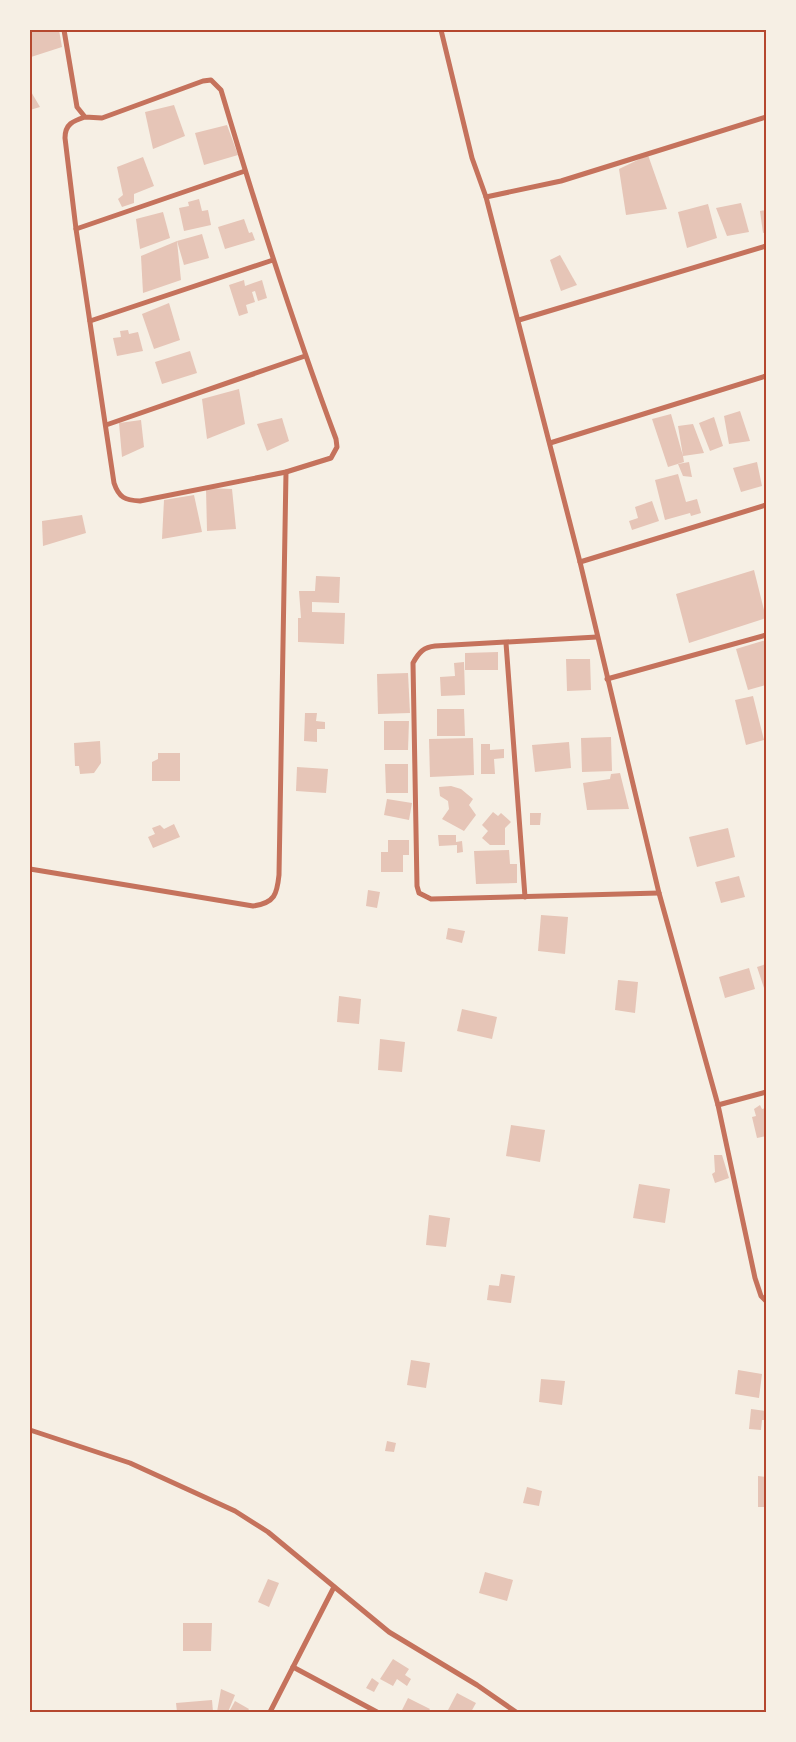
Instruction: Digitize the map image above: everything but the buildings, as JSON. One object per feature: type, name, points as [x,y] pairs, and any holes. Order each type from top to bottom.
[{"type":"street","points":[[64,30],[77,107],[85,117]]},
{"type":"street","points":[[441,30],[472,158],[486,198],[550,443],[659,893],[718,1105],[755,1278],[766,1301]]},
{"type":"street","points":[[211,80],[221,90],[273,260],[305,356],[336,439],[337,447],[331,458],[324,462],[286,472],[140,501],[123,499],[117,494],[76,230],[65,132],[70,123],[85,117],[102,118],[204,81],[211,80]]},
{"type":"street","points":[[486,198],[561,182],[766,117]]},
{"type":"street","points":[[76,230],[245,172]]},
{"type":"street","points":[[518,320],[766,246]]},
{"type":"street","points":[[90,321],[273,260]]},
{"type":"street","points":[[106,425],[305,356]]},
{"type":"street","points":[[550,443],[766,376]]},
{"type":"street","points":[[30,869],[253,906],[265,904],[273,898],[278,888],[279,875],[286,472]]},
{"type":"street","points":[[580,562],[766,504]]},
{"type":"street","points":[[606,679],[766,635]]},
{"type":"street","points":[[597,637],[427,647],[418,654],[413,663],[417,886],[419,893],[431,899],[659,893]]},
{"type":"street","points":[[506,643],[525,897]]},
{"type":"street","points":[[718,1105],[766,1092]]},
{"type":"street","points":[[30,1430],[130,1463],[235,1511],[268,1532],[389,1632],[516,1712]]},
{"type":"street","points":[[270,1712],[334,1587]]},
{"type":"street","points":[[293,1667],[377,1712]]},
{"type":"street","points":[[501,1712],[504,1706]]}]
